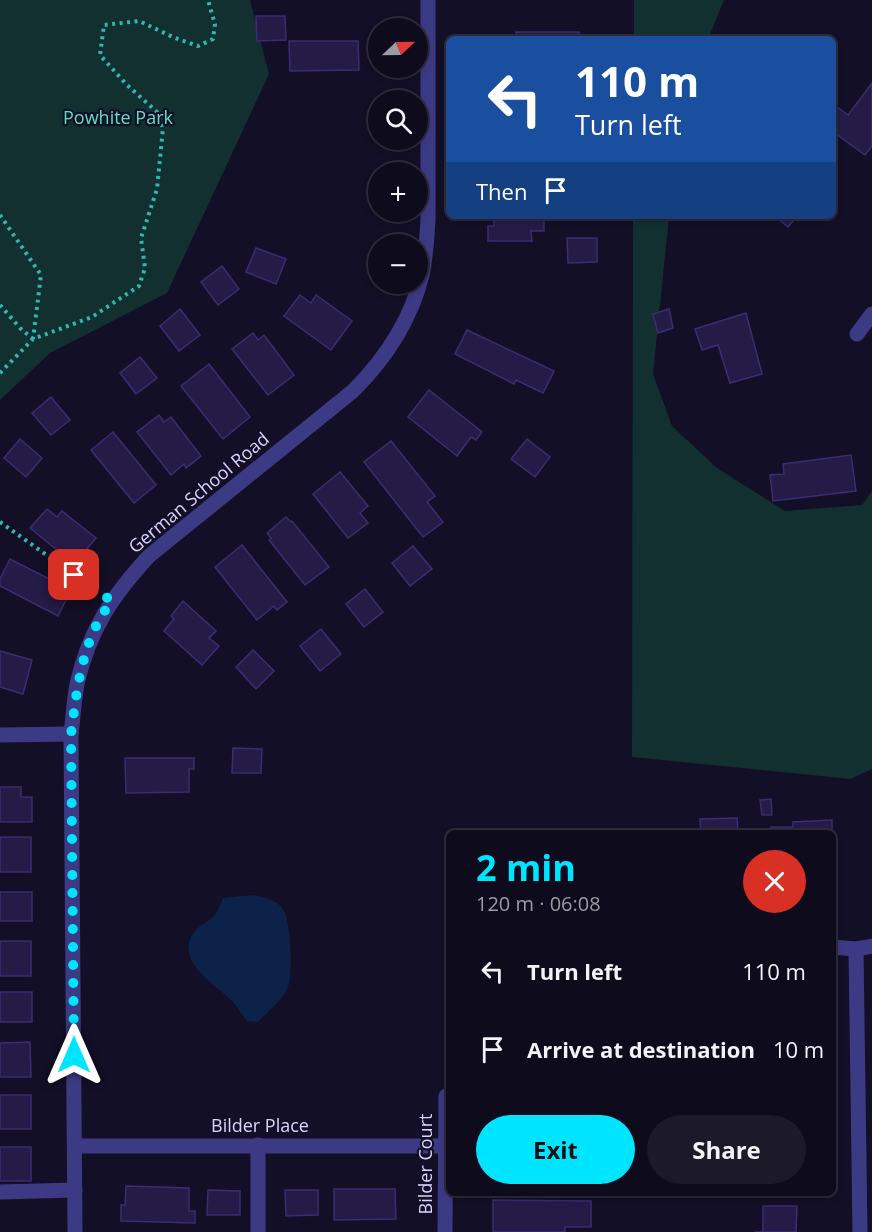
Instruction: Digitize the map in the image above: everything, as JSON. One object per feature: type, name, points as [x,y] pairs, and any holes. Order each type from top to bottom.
[{"type":"street","name":"German School Road","points":[[75,1232],[71,734],[77,684],[90,642],[112,601],[128,578],[149,556],[353,391],[372,373],[402,327],[422,275],[426,248],[428,0]]},
{"type":"street","points":[[857,334],[872,314]]},
{"type":"street","points":[[0,735],[71,734]]},
{"type":"street","points":[[836,947],[856,949],[872,946]]},
{"type":"street","points":[[856,949],[860,1232]]},
{"type":"street","name":"Bilder Court","points":[[446,1096],[446,1232]]},
{"type":"street","points":[[258,1145],[258,1232]]},
{"type":"street","name":"Bilder Place","points":[[75,1146],[445,1146]]},
{"type":"street","points":[[0,1192],[75,1190]]},
{"type":"path","points":[[0,374],[33,339],[92,317],[139,286],[145,268],[141,238],[157,189],[163,128],[157,112],[126,84],[100,55],[104,25],[139,21],[198,46],[213,39],[215,24],[208,0]]},
{"type":"path","points":[[0,215],[41,275],[33,339]]},
{"type":"path","points":[[0,305],[33,339]]},
{"type":"path","points":[[0,522],[112,601]]},
{"type":"green space","name":"Powhite Park","points":[[0,0],[250,0],[269,74],[167,293],[50,353],[0,400]]},
{"type":"green space","points":[[634,0],[724,0],[709,36],[634,36]]},
{"type":"green space","points":[[633,219],[669,219],[653,374],[672,426],[717,468],[785,511],[862,505],[872,491],[872,769],[850,779],[632,757]]},
{"type":"water","points":[[254,895],[274,901],[283,909],[288,924],[290,947],[288,987],[279,1001],[258,1022],[247,1021],[233,1002],[202,974],[190,957],[189,947],[193,934],[214,916],[223,898]]},
{"type":"building","points":[[256,16],[285,16],[286,40],[257,41]]},
{"type":"building","points":[[516,32],[579,32],[579,36],[516,36]]},
{"type":"building","points":[[289,41],[358,41],[359,70],[290,71]]},
{"type":"building","points":[[872,83],[872,146],[865,155],[836,134],[836,108],[848,115]]},
{"type":"building","points":[[493,219],[544,219],[544,231],[531,231],[532,241],[488,241],[488,226],[494,226]]},
{"type":"building","points":[[779,219],[795,219],[788,227]]},
{"type":"building","points":[[567,238],[597,238],[597,262],[568,263]]},
{"type":"building","points":[[256,248],[286,259],[276,284],[246,272]]},
{"type":"building","points":[[222,266],[239,289],[218,305],[201,282]]},
{"type":"building","points":[[300,295],[311,303],[316,295],[352,321],[331,350],[284,316]]},
{"type":"building","points":[[180,309],[200,335],[179,351],[160,326]]},
{"type":"building","points":[[669,309],[673,328],[658,333],[653,314]]},
{"type":"building","points":[[746,313],[762,374],[730,383],[718,345],[702,350],[695,329]]},
{"type":"building","points":[[467,330],[554,371],[543,393],[516,380],[514,384],[455,354]]},
{"type":"building","points":[[253,333],[258,340],[264,335],[294,375],[268,395],[232,349]]},
{"type":"building","points":[[140,357],[157,378],[136,394],[120,373]]},
{"type":"building","points":[[209,364],[250,417],[223,439],[181,386]]},
{"type":"building","points":[[429,390],[482,432],[476,440],[471,437],[457,456],[408,417]]},
{"type":"building","points":[[51,397],[70,420],[51,435],[32,413]]},
{"type":"building","points":[[159,415],[164,422],[171,417],[201,456],[186,468],[184,464],[171,475],[137,432]]},
{"type":"building","points":[[113,432],[156,485],[134,503],[91,450]]},
{"type":"building","points":[[20,439],[42,458],[26,477],[4,458]]},
{"type":"building","points":[[527,439],[550,457],[535,477],[511,459]]},
{"type":"building","points":[[391,441],[435,496],[427,502],[443,522],[423,537],[364,462]]},
{"type":"building","points":[[851,455],[856,491],[773,501],[770,475],[784,474],[783,464]]},
{"type":"building","points":[[340,472],[368,506],[360,513],[368,523],[348,538],[313,494]]},
{"type":"building","points":[[47,509],[57,517],[62,511],[96,538],[74,564],[30,528]]},
{"type":"building","points":[[286,517],[292,521],[329,567],[305,585],[269,540],[271,538],[267,533]]},
{"type":"building","points":[[242,545],[287,602],[277,610],[274,606],[257,620],[215,567]]},
{"type":"building","points":[[413,546],[432,569],[410,586],[392,563]]},
{"type":"building","points":[[10,559],[71,590],[58,616],[0,586],[0,579]]},
{"type":"building","points":[[365,589],[383,612],[364,627],[346,604]]},
{"type":"building","points":[[183,601],[216,631],[209,638],[219,646],[202,665],[164,631],[174,619],[171,616]]},
{"type":"building","points":[[321,629],[341,654],[320,671],[300,646]]},
{"type":"building","points":[[253,650],[274,671],[256,689],[236,667]]},
{"type":"building","points":[[0,651],[32,660],[23,694],[0,687]]},
{"type":"building","points":[[233,748],[262,749],[261,773],[232,773]]},
{"type":"building","points":[[125,758],[194,758],[194,769],[189,769],[189,792],[126,793]]},
{"type":"building","points":[[0,787],[21,787],[21,797],[32,797],[32,822],[0,822]]},
{"type":"building","points":[[771,799],[772,815],[762,815],[760,800]]},
{"type":"building","points":[[737,818],[738,830],[701,830],[700,819]]},
{"type":"building","points":[[832,820],[832,830],[771,830],[771,827],[793,827],[793,822]]},
{"type":"building","points":[[0,837],[31,837],[31,872],[0,872]]},
{"type":"building","points":[[0,892],[32,892],[32,921],[0,921]]},
{"type":"building","points":[[0,941],[31,941],[31,976],[0,976]]},
{"type":"building","points":[[0,992],[32,992],[32,1022],[0,1022]]},
{"type":"building","points":[[30,1042],[31,1077],[0,1077],[0,1043]]},
{"type":"building","points":[[0,1095],[31,1095],[31,1129],[0,1129]]},
{"type":"building","points":[[0,1147],[31,1147],[31,1181],[0,1181]]},
{"type":"building","points":[[126,1186],[189,1188],[189,1211],[195,1211],[195,1223],[121,1221],[121,1205],[125,1205]]},
{"type":"building","points":[[334,1189],[395,1189],[396,1219],[334,1220]]},
{"type":"building","points":[[208,1190],[240,1191],[240,1215],[207,1215]]},
{"type":"building","points":[[285,1190],[318,1190],[318,1215],[286,1216]]},
{"type":"building","points":[[493,1200],[591,1201],[591,1227],[565,1227],[565,1232],[493,1232]]},
{"type":"building","points":[[763,1206],[797,1206],[796,1232],[763,1232]]},
{"type":"route","points":[[74,575],[112,601],[90,642],[77,684],[71,734],[74,1055]]}]
